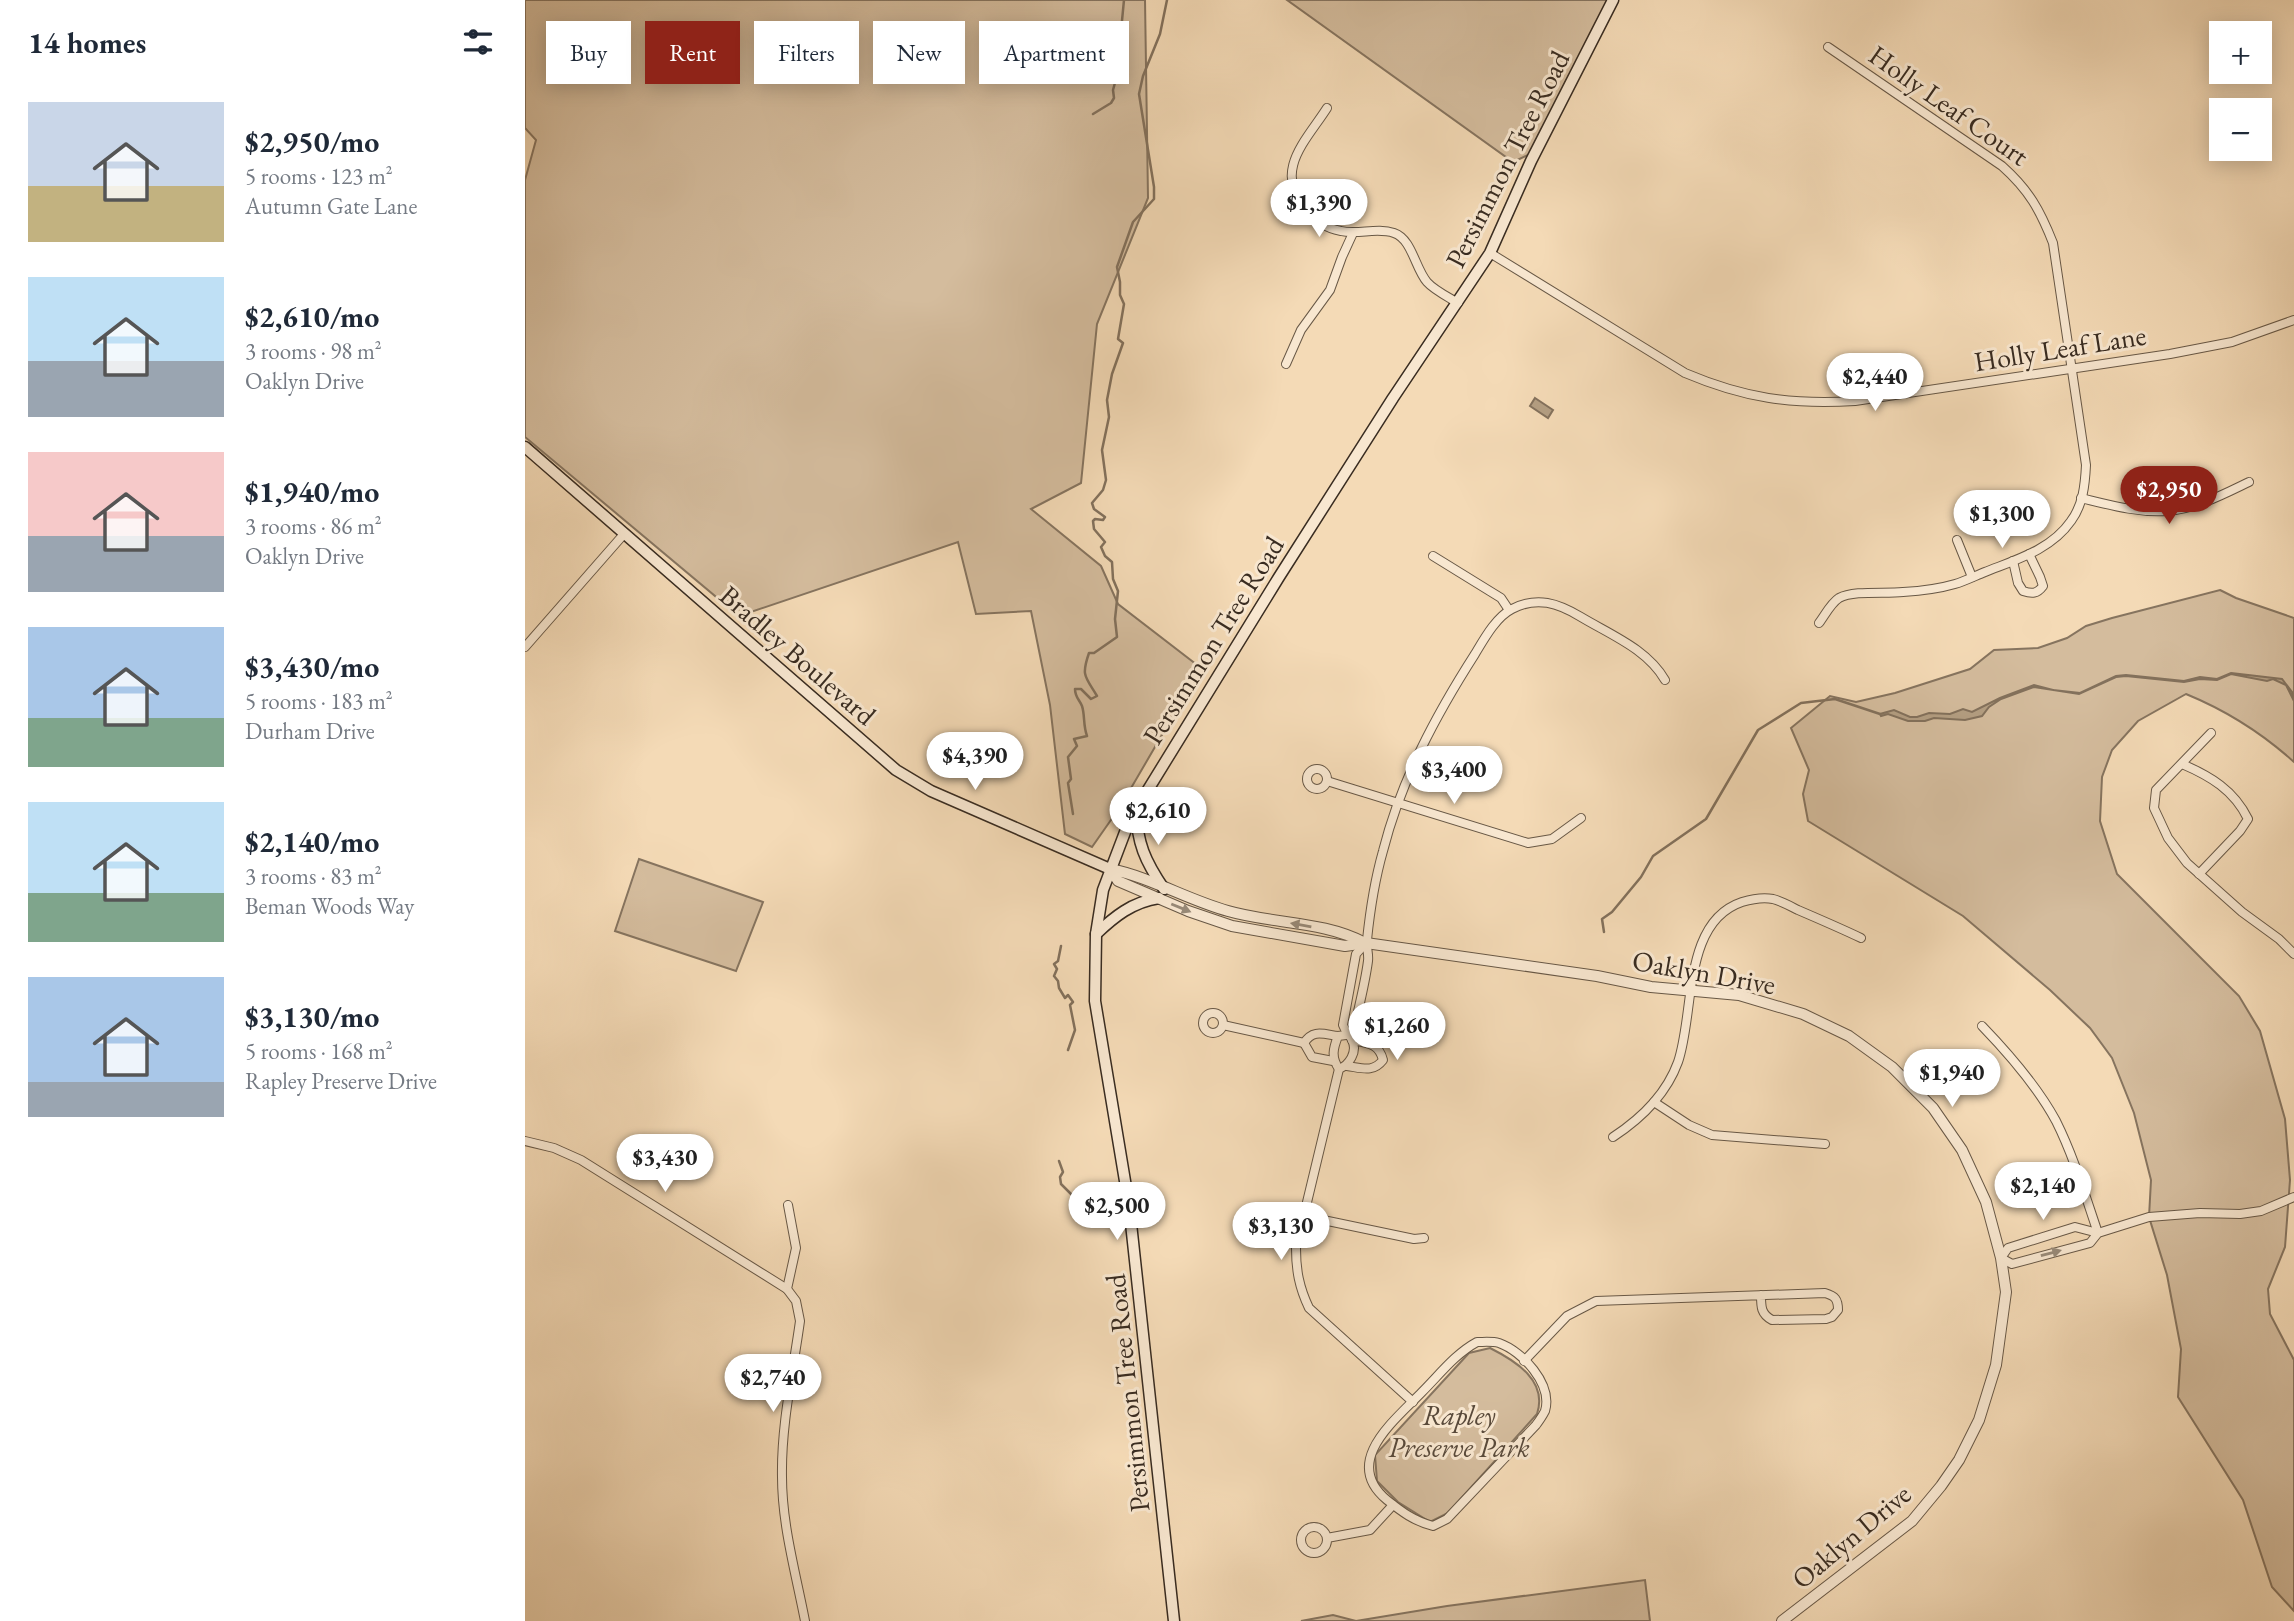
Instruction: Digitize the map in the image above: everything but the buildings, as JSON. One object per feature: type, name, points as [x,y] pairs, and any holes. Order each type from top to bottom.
[{"type":"main road","name":"Persimmon Tree Road","points":[[1174,1621],[1129,1205],[1095,1002],[1096,934],[1103,890],[1136,809],[1393,397],[1490,253],[1531,161],[1613,0]]},
{"type":"main road","name":"Bradley Boulevard","points":[[525,447],[896,770],[931,791],[1110,869]]},
{"type":"main road","points":[[1096,934],[1118,914],[1161,894],[1146,863],[1136,833],[1136,809]]},
{"type":"street","name":"Holly Leaf Court","points":[[1819,622],[1836,600],[1842,597],[1927,590],[1956,584],[2029,554],[2054,539],[2066,528],[2078,509],[2086,466],[2053,243],[2039,209],[2021,183],[2002,166],[1828,47]]},
{"type":"street","points":[[1327,108],[1296,156],[1291,170],[1292,184],[1300,202],[1316,222],[1337,231],[1396,233],[1407,244],[1415,264],[1428,284],[1458,303]]},
{"type":"street","points":[[1286,364],[1301,330],[1331,290],[1353,233]]},
{"type":"street","name":"Holly Leaf Lane","points":[[1490,253],[1685,373],[1719,387],[1777,401],[1814,404],[1855,401],[2072,369],[2232,342],[2294,320]]},
{"type":"street","points":[[2081,498],[2129,509],[2169,511],[2212,500],[2249,482]]},
{"type":"street","points":[[525,647],[624,534]]},
{"type":"street","points":[[1957,540],[1972,577]]},
{"type":"street","points":[[2013,561],[2018,583],[2023,591],[2031,594],[2039,592],[2043,586],[2041,576],[2029,554]]},
{"type":"street","points":[[1433,556],[1501,598],[1509,610]]},
{"type":"street","points":[[1413,1402],[1309,1308],[1296,1268],[1296,1248],[1343,1068],[1354,1053],[1345,1037],[1343,1025],[1356,954],[1366,943],[1383,852],[1398,803],[1417,755],[1450,692],[1488,633],[1509,610],[1539,601],[1566,607],[1642,653],[1657,667],[1665,680]]},
{"type":"street","points":[[2211,733],[2156,790],[2154,808],[2168,838],[2187,863],[2294,954]]},
{"type":"street","points":[[2182,764],[2204,774],[2229,791],[2242,805],[2248,818],[2240,831],[2199,874]]},
{"type":"street","points":[[1327,781],[1528,844],[1552,839],[1581,818]]},
{"type":"street","name":"Oaklyn Drive","points":[[1110,869],[1118,881],[1161,894],[1232,926],[1345,946],[1366,943],[1691,991],[1739,995],[1803,1014],[1849,1036],[1892,1067],[1933,1108],[1962,1150],[1986,1202],[2001,1258],[2006,1292],[1996,1365],[1979,1420],[1959,1460],[1912,1521],[1782,1621]]},
{"type":"street","points":[[1613,1137],[1636,1122],[1665,1090],[1678,1062],[1702,940],[1714,919],[1732,905],[1751,899],[1775,899],[1861,938]]},
{"type":"street","points":[[1223,1025],[1304,1043],[1312,1057],[1333,1061],[1343,1068],[1370,1070],[1378,1067],[1383,1060],[1376,1045],[1345,1037],[1316,1032],[1309,1035],[1304,1043]]},
{"type":"street","points":[[1982,1026],[2009,1055],[2055,1119],[2076,1166],[2098,1233]]},
{"type":"street","points":[[1333,1061],[1333,1049],[1345,1037]]},
{"type":"street","points":[[1654,1102],[1689,1125],[1712,1135],[1825,1144]]},
{"type":"street","points":[[525,1140],[554,1148],[581,1160],[787,1289],[796,1301],[800,1321],[783,1441],[782,1477],[784,1511],[805,1621]]},
{"type":"street","points":[[2098,1233],[2090,1243],[2012,1264],[2001,1258],[2008,1248],[2075,1227],[2098,1233],[2149,1217],[2261,1211],[2294,1197]]},
{"type":"street","points":[[787,1205],[796,1248],[787,1289]]},
{"type":"street","points":[[1304,1216],[1414,1239],[1424,1238]]},
{"type":"street","points":[[1524,1361],[1567,1316],[1596,1301],[1761,1295],[1825,1293],[1833,1295],[1838,1301],[1838,1310],[1826,1319],[1772,1320],[1762,1309],[1761,1295]]},
{"type":"street","points":[[1477,1342],[1496,1342],[1515,1351],[1524,1361],[1539,1378],[1545,1394],[1545,1410],[1536,1425],[1447,1519],[1433,1526],[1419,1523],[1377,1492],[1369,1476],[1370,1454],[1385,1431],[1464,1349],[1477,1342]]},
{"type":"street","points":[[1327,1538],[1370,1530],[1393,1505]]},
{"type":"green space","points":[[525,0],[1145,0],[1148,198],[1097,324],[1081,483],[1031,509],[1101,566],[1118,604],[1201,668],[1120,807],[1092,847],[1065,834],[1050,705],[1031,611],[976,614],[958,542],[739,616],[525,437],[525,180],[536,140],[525,128]]},
{"type":"green space","points":[[1287,0],[1608,0],[1532,153],[1513,162]]},
{"type":"green space","points":[[2220,590],[2294,618],[2294,762],[2243,724],[2186,694],[2138,721],[2112,750],[2102,777],[2100,821],[2117,874],[2239,996],[2260,1031],[2285,1119],[2290,1180],[2285,1247],[2268,1289],[2270,1314],[2294,1360],[2294,1611],[2272,1587],[2243,1500],[2178,1397],[2181,1349],[2167,1275],[2149,1217],[2151,1180],[2134,1113],[2112,1058],[2090,1028],[1963,916],[1808,821],[1803,794],[1809,770],[1791,728],[1830,696],[1856,702],[1895,693],[1970,669],[1994,650],[2038,648],[2067,638],[2086,626]]},
{"type":"green space","points":[[639,859],[763,902],[736,971],[615,931]]},
{"type":"green space","name":"Rapley Preserve Park","points":[[1490,1348],[1510,1359],[1534,1382],[1539,1402],[1537,1414],[1448,1513],[1430,1522],[1398,1502],[1377,1481],[1375,1455],[1469,1353]]},
{"type":"green space","points":[[1645,1580],[1650,1621],[1356,1621]]},
{"type":"green space","points":[[1333,1615],[1356,1621],[1301,1621]]},
{"type":"shaded area","points":[[1535,398],[1553,410],[1548,418],[1530,406]]},
{"type":"shaded area","points":[[2231,673],[2282,679],[2292,692],[2294,701],[2286,685],[2273,679],[2267,681],[2231,674],[2217,680],[2184,682],[2126,676],[2116,677],[2079,694],[2054,690],[2080,693],[2116,676],[2126,675],[2184,681],[2200,677],[2217,679]]},
{"type":"shaded area","points":[[2034,685],[2053,690],[2034,687],[2001,699],[1982,716],[1965,720],[1934,718],[1908,721],[1880,714],[1894,710],[1917,717],[1929,713],[1950,714],[1963,709],[1972,712],[2000,698]]},
{"type":"waterway","points":[[1093,114],[1111,103],[1114,98],[1113,90],[1123,54],[1121,31],[1124,0]]},
{"type":"waterway","points":[[1073,814],[1068,783],[1071,779],[1068,757],[1077,746],[1074,739],[1087,736],[1083,709],[1075,689],[1081,689],[1091,699],[1097,696],[1085,676],[1089,653],[1094,653],[1117,637],[1115,619],[1118,591],[1113,579],[1112,562],[1101,547],[1105,542],[1094,529],[1093,521],[1103,520],[1105,517],[1094,509],[1092,503],[1103,490],[1106,480],[1102,450],[1109,417],[1107,400],[1112,374],[1123,343],[1118,339],[1124,304],[1120,295],[1117,267],[1133,222],[1154,199],[1139,94],[1143,76],[1160,34],[1167,0]]},
{"type":"waterway","points":[[1604,932],[1602,919],[1612,912],[1641,877],[1653,856],[1706,819],[1758,730],[1801,703],[1835,699],[1880,714]]},
{"type":"waterway","points":[[1061,946],[1058,961],[1054,964],[1057,969],[1054,976],[1065,998],[1068,995],[1073,1002],[1070,1005],[1075,1030],[1068,1050]]},
{"type":"waterway","points":[[1059,1161],[1063,1172],[1060,1177],[1061,1184],[1072,1195]]}]
